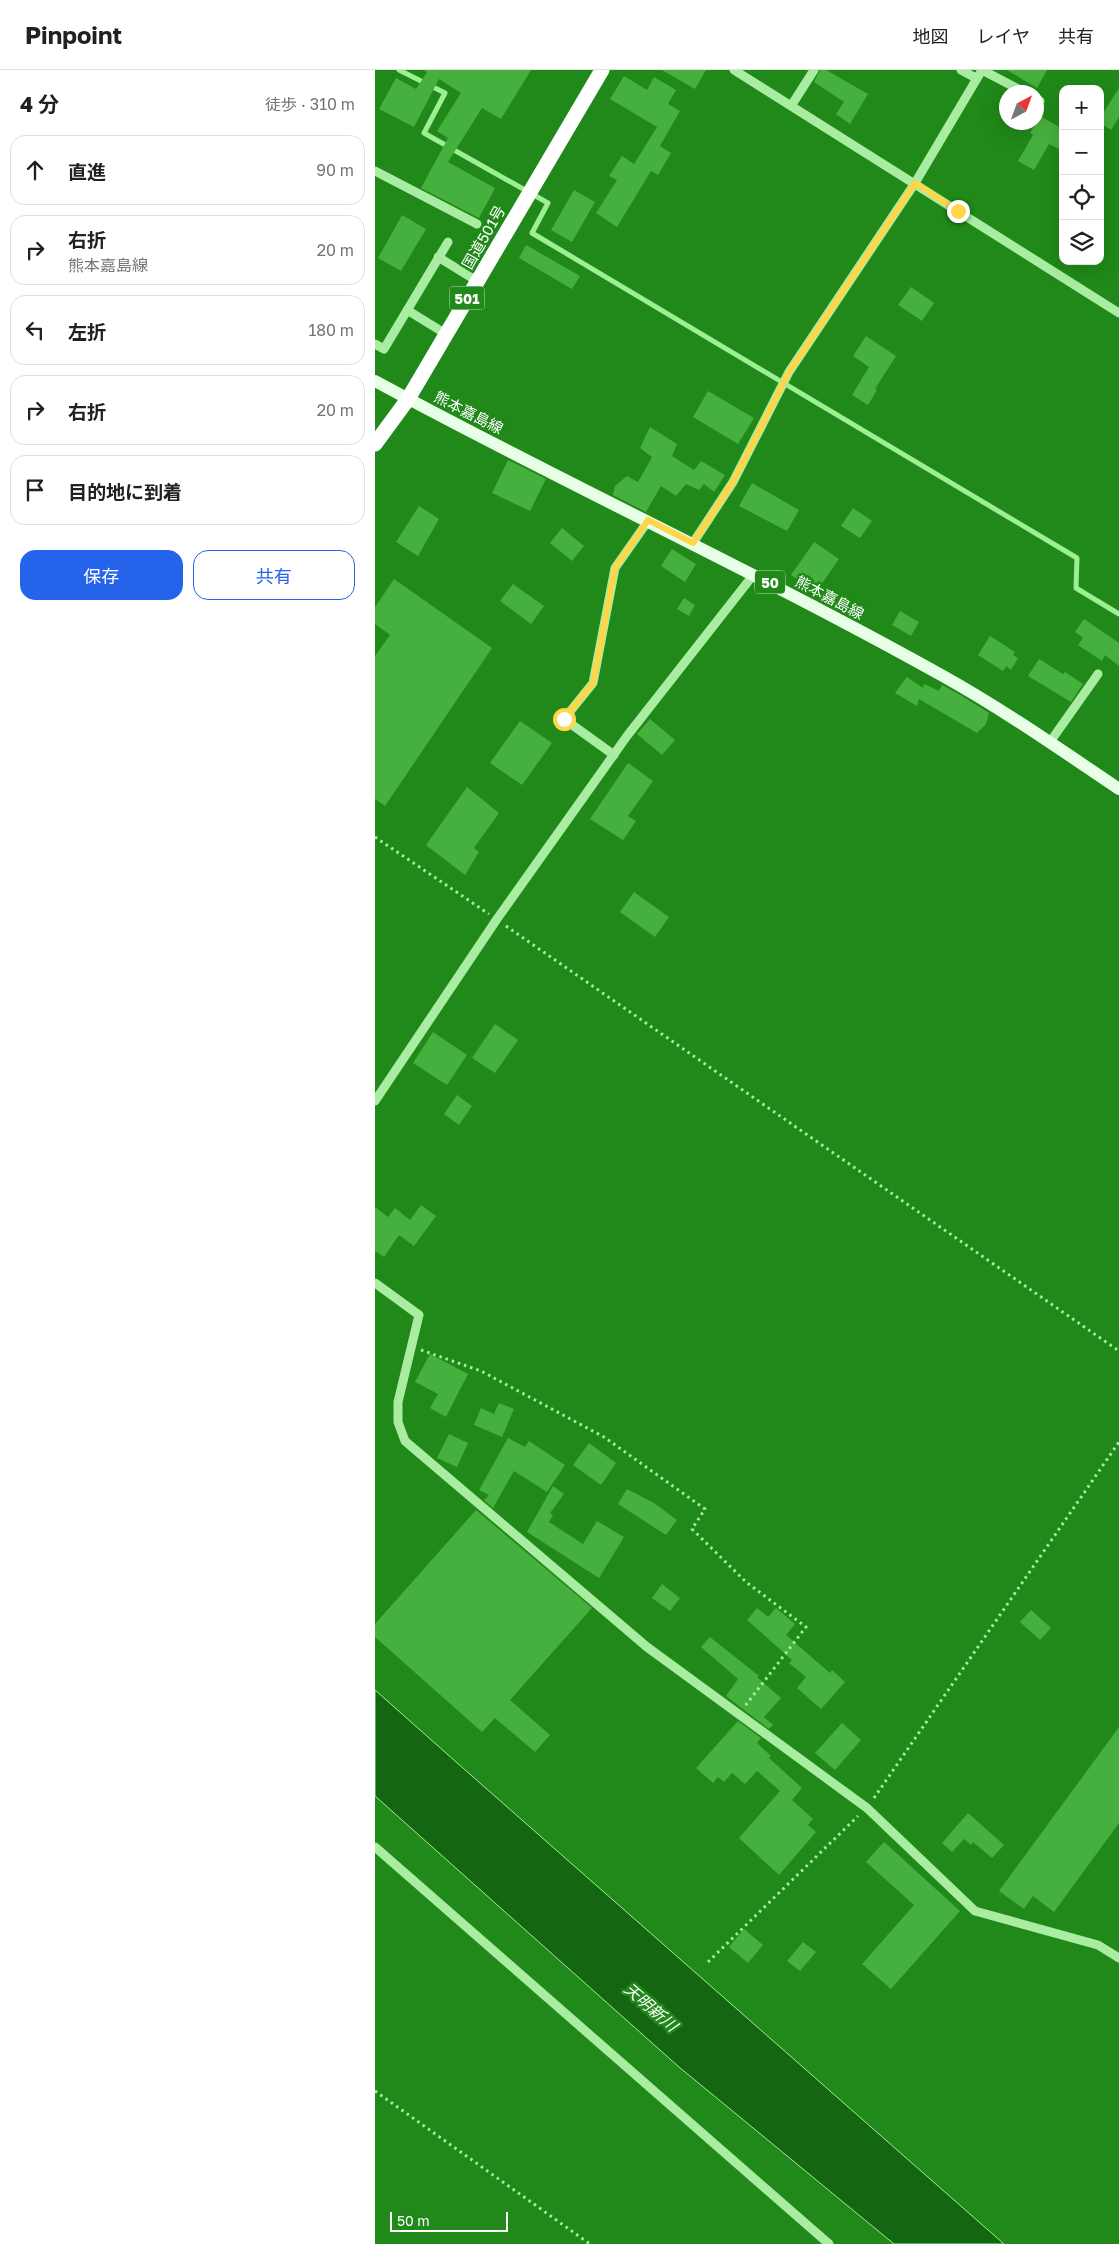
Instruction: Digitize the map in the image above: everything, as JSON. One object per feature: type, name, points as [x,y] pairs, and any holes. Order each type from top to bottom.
[{"type":"highway","name":"国道501号","points":[[375,444],[407,399],[603,70]]},
{"type":"main road","name":"熊本嘉島線","points":[[375,381],[407,399],[754,574],[945,677],[1050,742],[1119,789]]},
{"type":"street","points":[[734,70],[1119,313]]},
{"type":"street","points":[[748,79],[754,70]]},
{"type":"street","points":[[791,106],[814,70]]},
{"type":"street","points":[[961,70],[980,73],[1008,85]]},
{"type":"street","points":[[693,543],[733,482],[789,372],[915,183],[980,73]]},
{"type":"street","points":[[375,171],[477,224]]},
{"type":"street","points":[[375,344],[383,349],[448,242]]},
{"type":"street","points":[[438,257],[477,281]]},
{"type":"street","points":[[407,310],[446,334]]},
{"type":"street","points":[[614,755],[564,719],[593,683],[615,568],[648,520]]},
{"type":"street","points":[[375,1100],[497,919],[614,755],[754,574]]},
{"type":"street","points":[[1050,742],[1098,674]]},
{"type":"street","points":[[375,1283],[419,1315],[398,1402],[397,1422],[405,1441],[647,1647],[867,1808],[975,1911],[1098,1945],[1119,1958]]},
{"type":"street","points":[[375,1847],[829,2244]]},
{"type":"path","points":[[375,838],[497,919],[1119,1351]]},
{"type":"path","points":[[411,1346],[481,1371],[597,1432],[705,1509],[692,1529],[746,1582],[806,1627],[738,1714]]},
{"type":"path","points":[[708,1962],[867,1808],[1119,1442]]},
{"type":"path","points":[[375,2091],[590,2244]]},
{"type":"water","name":"天明新川","points":[[375,1690],[1004,2244],[894,2244],[679,2067],[375,1796]]},
{"type":"building","points":[[424,70],[531,70],[501,119],[482,108],[448,162],[495,188],[479,218],[421,188],[448,138],[437,131],[461,93],[439,79],[414,127],[379,109],[396,78],[416,89],[427,72]]},
{"type":"building","points":[[662,70],[706,70],[695,89]]},
{"type":"building","points":[[820,70],[826,70],[868,94],[850,124],[836,114],[844,102],[814,82]]},
{"type":"building","points":[[1007,70],[1047,70],[1039,85],[1032,85]]},
{"type":"building","points":[[624,76],[647,90],[654,77],[676,90],[668,104],[680,111],[660,146],[671,153],[658,175],[651,171],[617,227],[596,213],[617,180],[609,176],[622,156],[634,164],[657,127],[610,99]]},
{"type":"building","points":[[1119,88],[1119,117],[1111,130],[1104,126],[1104,112]]},
{"type":"building","points":[[1044,118],[1059,127],[1059,149],[1049,144],[1034,170],[1018,161],[1033,135],[1030,133],[1032,130],[1044,130]]},
{"type":"building","points":[[574,190],[595,202],[572,242],[551,230]]},
{"type":"building","points":[[402,215],[426,229],[401,271],[378,258]]},
{"type":"building","points":[[526,245],[580,276],[572,289],[519,258]]},
{"type":"building","points":[[911,287],[934,303],[922,321],[898,305]]},
{"type":"building","points":[[866,336],[896,356],[875,389],[877,390],[868,405],[852,395],[869,367],[853,356]]},
{"type":"building","points":[[708,391],[754,418],[738,444],[693,417]]},
{"type":"building","points":[[650,427],[677,444],[672,456],[694,470],[701,461],[725,475],[714,492],[704,484],[699,490],[686,484],[676,496],[661,486],[646,512],[613,495],[615,486],[627,476],[638,482],[652,457],[640,448]]},
{"type":"building","points":[[508,460],[546,479],[530,511],[492,493]]},
{"type":"building","points":[[752,483],[799,510],[787,531],[739,506]]},
{"type":"building","points":[[419,506],[439,519],[418,556],[396,542]]},
{"type":"building","points":[[853,508],[872,521],[860,538],[841,526]]},
{"type":"building","points":[[562,528],[584,546],[572,561],[550,543]]},
{"type":"building","points":[[814,542],[839,559],[816,592],[791,575]]},
{"type":"building","points":[[672,549],[696,564],[685,582],[661,566]]},
{"type":"building","points":[[394,579],[492,648],[385,806],[375,799],[375,656],[390,635],[375,624],[375,607]]},
{"type":"building","points":[[513,584],[544,606],[531,624],[500,601]]},
{"type":"building","points":[[684,598],[695,605],[689,616],[677,609]]},
{"type":"building","points":[[900,611],[919,622],[911,636],[892,625]]},
{"type":"building","points":[[1084,619],[1119,643],[1119,666],[1105,655],[1102,661],[1078,645],[1083,638],[1075,632]]},
{"type":"building","points":[[990,636],[1015,652],[1013,655],[1018,658],[1011,670],[1006,666],[1003,671],[978,655]]},
{"type":"building","points":[[1039,659],[1063,674],[1065,672],[1083,684],[1071,702],[1028,676]]},
{"type":"building","points":[[907,677],[923,688],[924,684],[939,691],[942,685],[962,696],[989,713],[986,724],[977,733],[919,699],[917,706],[895,693]]},
{"type":"building","points":[[650,719],[675,740],[662,755],[637,734]]},
{"type":"building","points":[[520,721],[552,743],[522,785],[490,763]]},
{"type":"building","points":[[628,763],[653,781],[628,816],[636,821],[623,840],[590,819]]},
{"type":"building","points":[[467,787],[499,813],[474,848],[479,852],[465,875],[426,845]]},
{"type":"building","points":[[634,892],[669,917],[655,937],[620,912]]},
{"type":"building","points":[[495,1024],[518,1040],[495,1073],[472,1058]]},
{"type":"building","points":[[433,1032],[467,1055],[447,1085],[413,1063]]},
{"type":"building","points":[[457,1095],[472,1106],[459,1125],[444,1114]]},
{"type":"building","points":[[421,1205],[436,1216],[414,1246],[399,1235],[384,1257],[375,1251],[375,1207],[388,1217],[395,1208],[410,1220]]},
{"type":"building","points":[[430,1354],[468,1374],[446,1417],[430,1408],[438,1394],[415,1382]]},
{"type":"building","points":[[499,1403],[514,1409],[502,1437],[474,1425],[481,1408],[494,1414]]},
{"type":"building","points":[[449,1434],[468,1443],[457,1467],[437,1458]]},
{"type":"building","points":[[508,1438],[525,1447],[529,1441],[565,1465],[547,1492],[514,1471],[493,1508],[484,1500],[489,1495],[479,1490]]},
{"type":"building","points":[[589,1443],[616,1463],[601,1485],[573,1465]]},
{"type":"building","points":[[553,1486],[564,1494],[550,1513],[553,1515],[549,1522],[583,1544],[597,1521],[624,1537],[599,1578],[527,1532]]},
{"type":"building","points":[[627,1489],[654,1503],[677,1520],[666,1535],[618,1504]]},
{"type":"building","points":[[476,1510],[592,1608],[510,1700],[550,1735],[535,1752],[495,1718],[482,1732],[375,1637],[375,1624]]},
{"type":"building","points":[[662,1584],[680,1598],[670,1611],[652,1598]]},
{"type":"building","points":[[757,1608],[768,1617],[776,1608],[795,1624],[786,1635],[830,1673],[832,1670],[845,1682],[821,1709],[797,1688],[806,1677],[789,1663],[792,1660],[747,1620]]},
{"type":"building","points":[[1031,1610],[1051,1628],[1040,1640],[1020,1622]]},
{"type":"building","points":[[710,1637],[759,1676],[757,1677],[781,1698],[764,1717],[773,1725],[769,1729],[726,1696],[738,1679],[701,1647]]},
{"type":"building","points":[[738,1721],[761,1738],[757,1743],[771,1756],[769,1758],[802,1788],[792,1800],[813,1819],[808,1825],[816,1832],[779,1875],[739,1838],[780,1791],[757,1771],[745,1784],[732,1773],[724,1782],[718,1777],[713,1783],[696,1768]]},
{"type":"building","points":[[842,1723],[861,1740],[835,1770],[815,1753]]},
{"type":"building","points":[[1119,1727],[1119,1823],[1054,1912],[1033,1896],[1024,1909],[999,1891]]},
{"type":"building","points":[[968,1813],[1004,1845],[992,1858],[973,1842],[971,1845],[964,1839],[952,1852],[942,1843]]},
{"type":"building","points":[[884,1842],[960,1911],[891,1989],[862,1964],[914,1905],[866,1862]]},
{"type":"building","points":[[744,1929],[763,1945],[748,1963],[729,1947]]},
{"type":"building","points":[[803,1942],[816,1952],[800,1971],[787,1961]]},
{"type":"waterway","points":[[399,70],[445,93],[424,133],[548,203],[532,233],[1077,558],[1076,588],[1119,614]]},
{"type":"route","points":[[564,719],[593,683],[615,568],[648,520],[693,543],[733,482],[789,372],[915,183],[958,211]]}]
